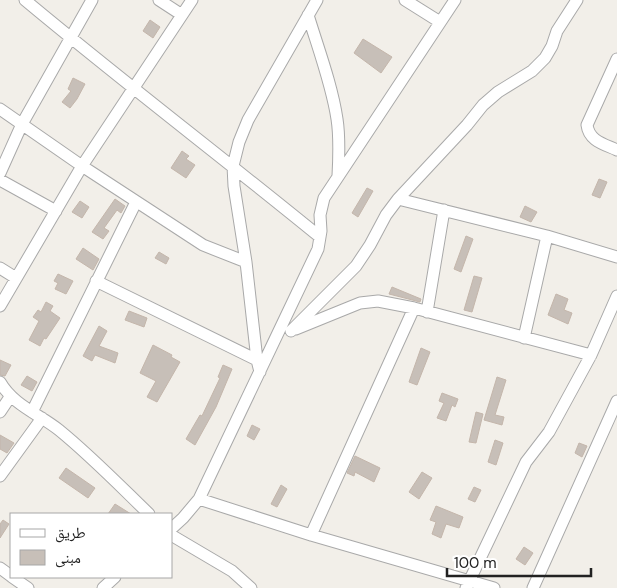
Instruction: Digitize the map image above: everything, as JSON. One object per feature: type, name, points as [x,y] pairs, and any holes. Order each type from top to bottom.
[{"type":"street","points":[[25,0],[320,237]]},
{"type":"street","points":[[0,173],[22,124],[92,0]]},
{"type":"street","points":[[159,0],[182,15]]},
{"type":"street","points":[[0,306],[82,166],[192,0]]},
{"type":"street","points":[[260,372],[234,186],[233,166],[239,142],[248,120],[317,0]]},
{"type":"street","points":[[405,0],[440,22]]},
{"type":"street","points":[[172,528],[199,499],[318,249],[320,215],[324,198],[455,0]]},
{"type":"street","points":[[291,331],[356,266],[386,215],[398,199],[467,125],[483,105],[498,92],[532,71],[545,58],[552,46],[557,31],[577,0]]},
{"type":"street","points":[[308,15],[337,118],[339,139],[338,178]]},
{"type":"street","points":[[617,59],[588,125],[588,133],[592,138],[617,150]]},
{"type":"street","points":[[0,109],[136,202],[203,244],[246,262]]},
{"type":"street","points":[[0,180],[56,211]]},
{"type":"street","points":[[398,199],[548,236],[617,257]]},
{"type":"street","points":[[32,412],[136,202]]},
{"type":"street","points":[[427,312],[444,210]]},
{"type":"street","points":[[524,338],[548,236]]},
{"type":"street","points":[[0,268],[16,278]]},
{"type":"street","points":[[96,281],[257,360]]},
{"type":"street","points":[[468,585],[526,462],[549,432],[590,355],[617,296]]},
{"type":"street","points":[[276,339],[360,303],[378,301],[414,308],[590,355]]},
{"type":"street","points":[[311,535],[414,308]]},
{"type":"street","points":[[0,382],[10,397],[42,418],[86,454],[148,513]]},
{"type":"street","points":[[0,412],[10,397]]},
{"type":"street","points":[[533,588],[617,402]]},
{"type":"street","points":[[0,476],[42,418]]},
{"type":"street","points":[[199,499],[311,535],[361,548],[468,585],[494,588]]},
{"type":"street","points":[[172,535],[232,571],[251,588]]},
{"type":"street","points":[[15,578],[28,588]]},
{"type":"street","points":[[103,588],[114,578]]},
{"type":"building","points":[[150,20],[160,27],[153,38],[143,31]]},
{"type":"building","points":[[363,39],[392,57],[381,73],[354,53]]},
{"type":"building","points":[[73,78],[85,84],[70,108],[62,102],[71,91],[68,89]]},
{"type":"building","points":[[182,151],[189,156],[186,159],[195,165],[186,178],[171,168]]},
{"type":"building","points":[[599,179],[607,182],[600,198],[592,195]]},
{"type":"building","points":[[367,188],[373,191],[358,217],[352,213]]},
{"type":"building","points":[[115,199],[125,206],[121,213],[117,210],[104,228],[109,231],[103,239],[92,232]]},
{"type":"building","points":[[80,201],[89,207],[82,218],[72,212]]},
{"type":"building","points":[[525,206],[537,212],[531,222],[520,217]]},
{"type":"building","points":[[466,236],[473,239],[461,272],[454,269]]},
{"type":"building","points":[[83,248],[99,259],[93,270],[76,259]]},
{"type":"building","points":[[159,252],[169,258],[166,264],[155,258]]},
{"type":"building","points":[[58,274],[73,281],[66,294],[55,289],[58,283],[54,281]]},
{"type":"building","points":[[474,276],[482,278],[472,312],[464,310]]},
{"type":"building","points":[[392,287],[421,299],[420,302],[389,294]]},
{"type":"building","points":[[556,294],[568,299],[564,310],[572,313],[568,324],[548,315]]},
{"type":"building","points":[[46,302],[53,306],[50,311],[60,318],[40,346],[29,340],[39,321],[33,317],[38,310],[41,312]]},
{"type":"building","points":[[129,311],[147,318],[144,327],[125,320]]},
{"type":"building","points":[[99,326],[107,331],[99,346],[118,353],[115,363],[95,355],[92,361],[83,356]]},
{"type":"building","points":[[153,345],[172,355],[171,357],[180,362],[157,402],[147,397],[156,381],[140,373]]},
{"type":"building","points":[[421,348],[430,352],[417,385],[409,382]]},
{"type":"building","points":[[0,360],[11,365],[5,376],[0,375]]},
{"type":"building","points":[[223,365],[232,369],[216,407],[195,445],[186,439],[200,415],[202,416],[220,378],[218,377]]},
{"type":"building","points":[[27,376],[37,382],[32,391],[21,385]]},
{"type":"building","points":[[497,377],[506,380],[495,415],[504,417],[502,425],[484,420]]},
{"type":"building","points":[[442,393],[458,399],[455,407],[452,405],[446,421],[437,418],[444,403],[439,401]]},
{"type":"building","points":[[476,412],[483,414],[476,443],[469,442]]},
{"type":"building","points":[[252,425],[260,429],[254,440],[247,436]]},
{"type":"building","points":[[0,435],[14,443],[7,453],[0,449]]},
{"type":"building","points":[[495,440],[503,443],[496,465],[488,462]]},
{"type":"building","points":[[579,443],[587,446],[582,457],[575,453]]},
{"type":"building","points":[[355,456],[380,468],[374,482],[355,472],[354,476],[347,473]]},
{"type":"building","points":[[66,468],[95,488],[88,498],[59,478]]},
{"type":"building","points":[[422,472],[432,478],[419,499],[409,492]]},
{"type":"building","points":[[281,485],[287,489],[277,507],[271,504]]},
{"type":"building","points":[[474,487],[481,490],[475,502],[468,499]]},
{"type":"building","points":[[115,504],[129,513],[109,513]]},
{"type":"building","points":[[436,506],[463,517],[459,528],[446,524],[441,538],[432,534],[436,522],[430,520]]},
{"type":"building","points":[[3,520],[9,524],[0,538],[0,524]]},
{"type":"building","points":[[524,547],[533,553],[525,565],[516,559]]}]
